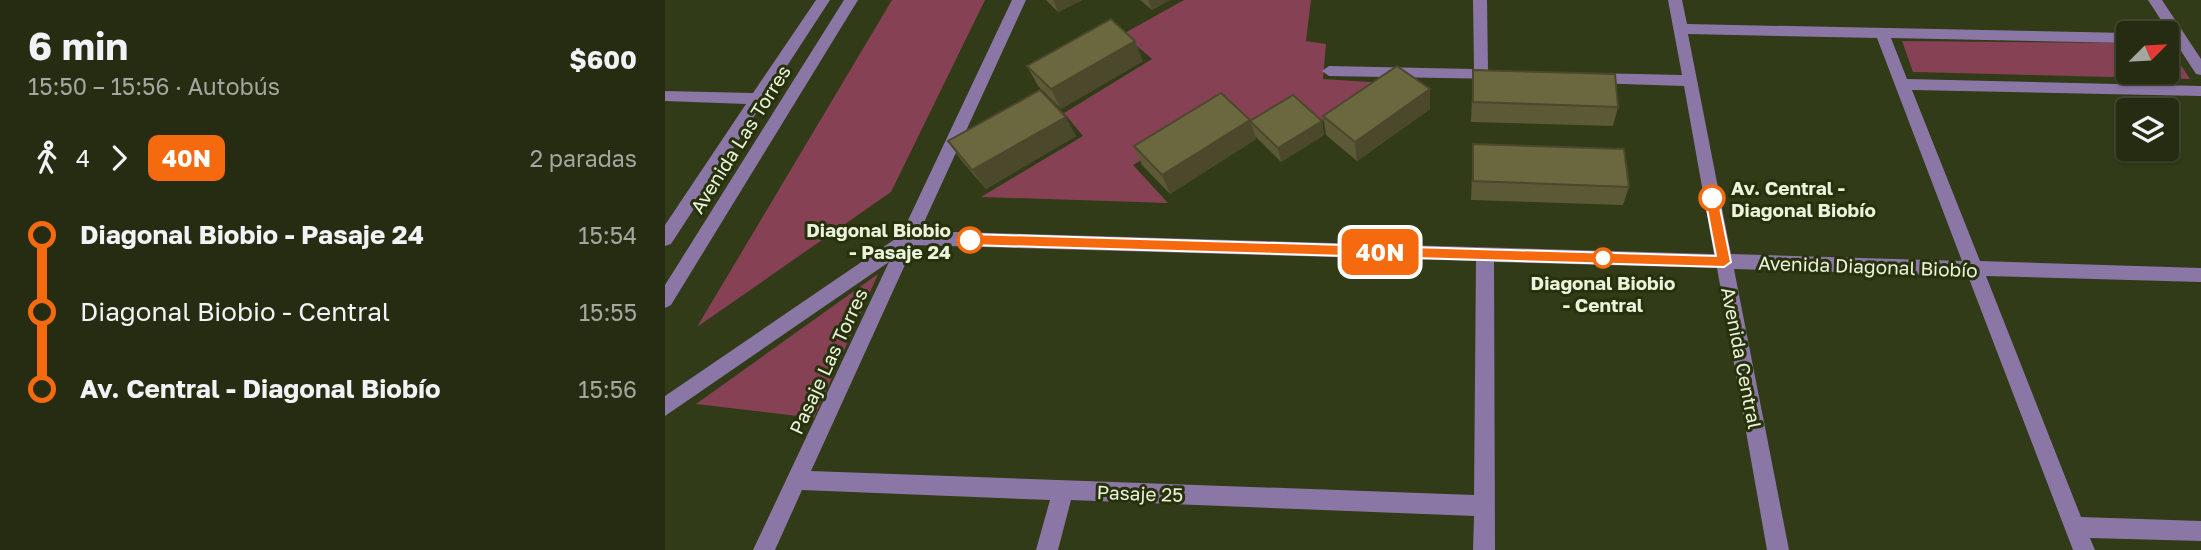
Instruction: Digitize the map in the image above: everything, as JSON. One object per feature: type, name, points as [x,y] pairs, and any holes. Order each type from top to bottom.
[{"type":"street","name":"Avenida Las Torres","points":[[665,239],[823,0]]},
{"type":"street","name":"Avenida Las Torres","points":[[665,300],[851,0]]},
{"type":"street","name":"Pasaje Las Torres","points":[[764,550],[1019,0]]},
{"type":"street","points":[[1480,0],[1481,74]]},
{"type":"street","name":"Avenida Central","points":[[1675,0],[1778,550]]},
{"type":"street","points":[[2155,0],[2165,21]]},
{"type":"street","points":[[1680,29],[2116,38]]},
{"type":"street","points":[[1882,33],[2084,550]]},
{"type":"street","points":[[2179,45],[2201,70]]},
{"type":"street","points":[[1329,71],[1507,75]]},
{"type":"street","points":[[1573,78],[1690,81]]},
{"type":"street","points":[[1902,84],[2201,91]]},
{"type":"street","points":[[665,96],[756,99]]},
{"type":"street","points":[[665,407],[910,238]]},
{"type":"street","name":"Avenida Diagonal Biobío","points":[[910,238],[2201,275]]},
{"type":"street","points":[[1485,255],[1485,550]]},
{"type":"street","name":"Pasaje 25","points":[[796,480],[1485,506]]},
{"type":"street","points":[[1047,550],[1063,491]]},
{"type":"street","points":[[2075,527],[2201,531]]},
{"type":"shaded area","points":[[892,0],[985,0],[891,192],[697,327]]},
{"type":"shaded area","points":[[1184,0],[1311,0],[1306,41],[1326,44],[1323,79],[1385,83],[1315,124],[1254,129],[1229,108],[1133,165],[1168,203],[981,197],[1083,136],[1064,113],[1152,59],[1123,34]]},
{"type":"shaded area","points":[[1902,41],[2116,43],[2116,77],[1913,72]]},
{"type":"shaded area","points":[[2179,62],[2190,79],[2179,79]]},
{"type":"shaded area","points":[[878,274],[814,418],[696,404]]},
{"type":"building","points":[[1111,19],[1135,41],[1051,89],[1027,66]]},
{"type":"building","points":[[1397,66],[1430,89],[1355,142],[1323,116]]},
{"type":"building","points":[[1473,70],[1615,74],[1618,107],[1473,102]]},
{"type":"building","points":[[1040,90],[1066,117],[972,170],[948,141]]},
{"type":"building","points":[[1221,93],[1250,120],[1162,175],[1134,146]]},
{"type":"building","points":[[1293,95],[1322,121],[1278,148],[1250,121]]},
{"type":"building","points":[[1473,144],[1624,149],[1629,187],[1473,181]]},
{"type":"bus line","name":"40N","points":[[970,240],[1724,262],[1712,198]]},
{"type":"place","name":"Av. Central - Diagonal Biobío","points":[[1712,198]]},
{"type":"place","name":"Diagonal Biobio - Pasaje 24","points":[[970,240]]},
{"type":"place","name":"Diagonal Biobio - Central","points":[[1603,258]]}]
